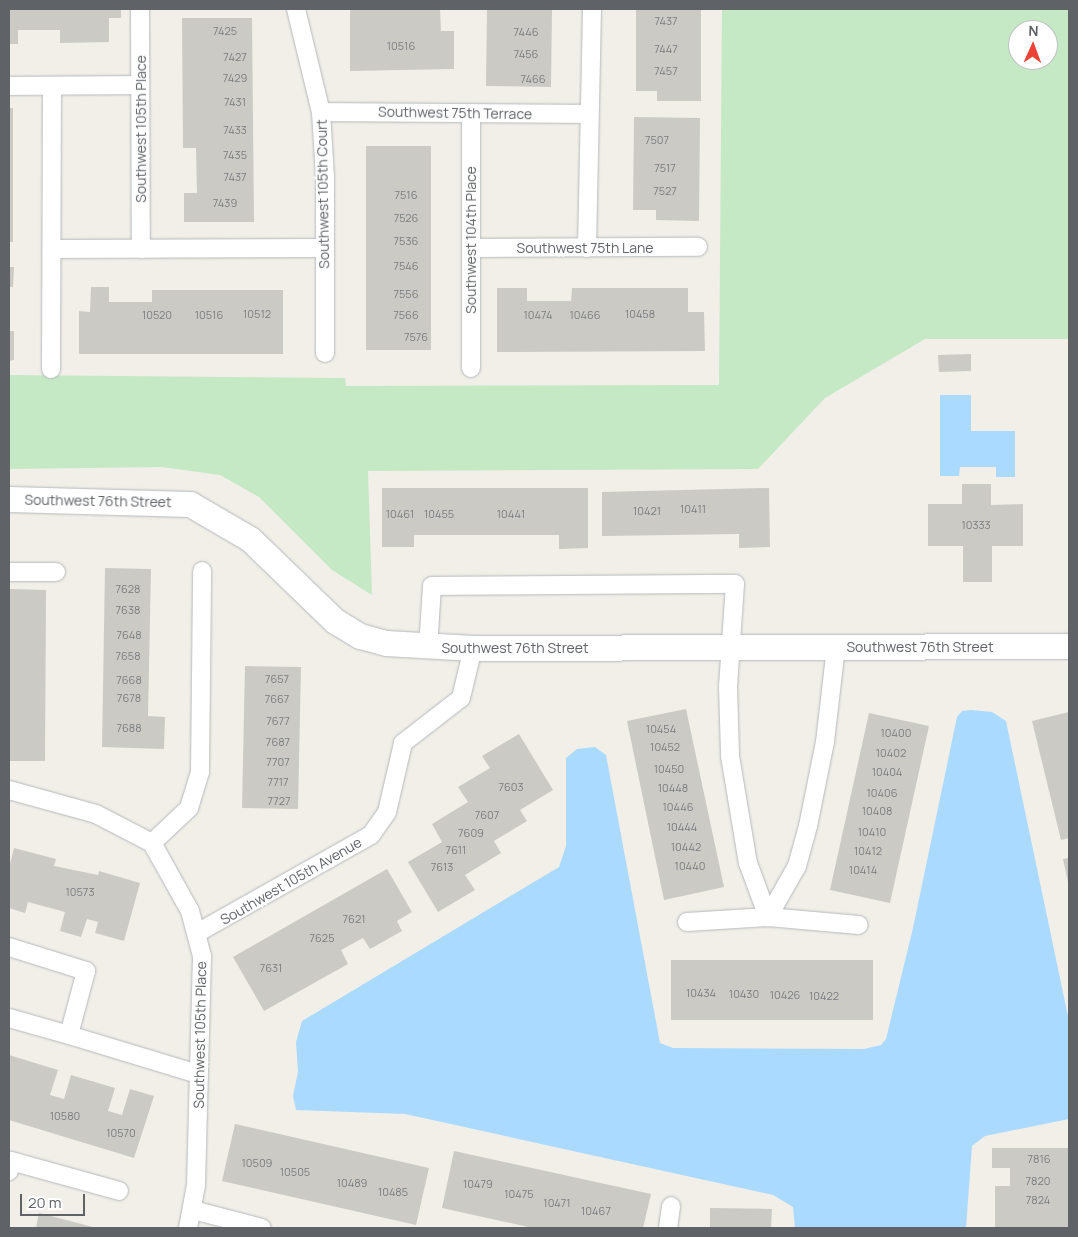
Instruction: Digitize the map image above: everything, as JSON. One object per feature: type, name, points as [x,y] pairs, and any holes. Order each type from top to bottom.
[{"type":"street","name":"Southwest 105th Place","points":[[140,9],[141,248]]},
{"type":"street","name":"Southwest 105th Court","points":[[296,9],[321,112],[325,248],[325,353]]},
{"type":"street","points":[[587,248],[592,9]]},
{"type":"street","points":[[9,86],[140,85]]},
{"type":"street","points":[[50,369],[52,86]]},
{"type":"street","name":"Southwest 75th Terrace","points":[[321,112],[589,114]]},
{"type":"street","name":"Southwest 104th Place","points":[[470,368],[472,248],[471,113]]},
{"type":"street","name":"Southwest 75th Lane","points":[[472,248],[698,247]]},
{"type":"street","points":[[52,249],[325,248]]},
{"type":"street","name":"Southwest 76th Street","points":[[9,499],[190,504],[250,539],[322,611],[348,630],[372,640],[428,648],[1069,646]]},
{"type":"street","points":[[9,790],[96,814],[152,843],[189,808],[198,786],[203,727],[202,571]]},
{"type":"street","points":[[9,572],[56,572]]},
{"type":"street","points":[[428,648],[432,586],[735,584],[731,648],[730,756],[748,863],[768,917]]},
{"type":"street","points":[[768,917],[797,866],[808,826],[826,742],[836,647]]},
{"type":"street","name":"Southwest 105th Avenue","points":[[197,933],[371,835],[387,812],[403,744],[461,698],[473,648]]},
{"type":"street","name":"Southwest 105th Place","points":[[152,843],[182,890],[197,933],[202,956],[193,1210],[188,1228]]},
{"type":"street","points":[[687,922],[768,917],[859,925]]},
{"type":"street","points":[[9,947],[86,971],[69,1035]]},
{"type":"street","points":[[9,1018],[198,1074]]},
{"type":"street","points":[[9,1171],[11,1161],[119,1191]]},
{"type":"street","points":[[668,1228],[671,1206]]},
{"type":"street","points":[[193,1210],[262,1228]]},
{"type":"green space","points":[[722,9],[1069,9],[1069,339],[925,339],[825,398],[758,469],[368,471],[372,595],[332,570],[259,497],[220,475],[162,467],[9,469],[9,375],[345,378],[346,386],[719,385]]},
{"type":"water","points":[[940,395],[971,395],[971,431],[1015,431],[1015,477],[996,477],[996,467],[960,467],[959,476],[940,476]]},
{"type":"water","points":[[962,711],[992,712],[1006,721],[1069,1021],[1069,1119],[985,1136],[972,1146],[966,1228],[795,1228],[793,1207],[773,1195],[405,1114],[296,1110],[293,1096],[298,1072],[296,1042],[302,1021],[559,867],[566,846],[566,758],[577,749],[595,747],[606,755],[660,1043],[673,1048],[864,1049],[881,1045],[886,1039],[913,928],[957,717]]},
{"type":"building","points":[[9,9],[121,9],[121,18],[109,18],[109,42],[60,43],[60,30],[18,30],[18,44],[9,44]]},
{"type":"building","points":[[350,9],[440,9],[441,31],[454,31],[454,69],[350,71]]},
{"type":"building","points":[[487,9],[552,9],[551,87],[486,86]]},
{"type":"building","points":[[636,9],[701,9],[701,101],[657,101],[657,91],[636,91]]},
{"type":"building","points":[[182,18],[252,18],[254,222],[184,222],[184,193],[197,193],[196,148],[183,148]]},
{"type":"building","points":[[9,108],[13,108],[13,242],[9,242]]},
{"type":"building","points":[[634,117],[700,118],[699,221],[656,220],[656,210],[633,210]]},
{"type":"building","points":[[366,146],[431,146],[431,350],[366,350]]},
{"type":"building","points":[[9,267],[14,267],[13,287],[9,287]]},
{"type":"building","points":[[91,287],[109,287],[109,302],[152,302],[152,290],[283,290],[283,354],[79,354],[79,311],[90,312]]},
{"type":"building","points":[[497,288],[527,288],[527,301],[571,301],[572,288],[688,288],[688,312],[704,312],[705,351],[497,352]]},
{"type":"building","points":[[9,331],[14,331],[14,360],[9,361]]},
{"type":"building","points":[[971,354],[971,371],[939,372],[938,355]]},
{"type":"building","points":[[962,484],[991,484],[991,505],[1023,504],[1023,546],[992,546],[992,582],[963,582],[963,546],[928,546],[928,504],[962,504]]},
{"type":"building","points":[[382,488],[588,488],[588,548],[559,549],[559,535],[414,535],[414,547],[382,547]]},
{"type":"building","points":[[769,488],[770,547],[739,548],[739,534],[602,536],[602,492]]},
{"type":"building","points":[[105,568],[151,569],[148,716],[165,717],[164,749],[102,747]]},
{"type":"building","points":[[9,589],[46,590],[45,761],[9,761]]},
{"type":"building","points":[[245,666],[301,667],[298,809],[242,808]]},
{"type":"building","points":[[686,709],[724,887],[664,900],[627,721]]},
{"type":"building","points":[[1069,712],[1069,838],[1061,840],[1032,721]]},
{"type":"building","points":[[869,713],[929,726],[890,903],[830,890]]},
{"type":"building","points":[[519,734],[553,790],[520,810],[527,821],[494,841],[501,853],[465,875],[475,890],[438,912],[408,862],[442,842],[432,824],[468,802],[458,787],[490,768],[482,756]]},
{"type":"building","points":[[14,848],[56,859],[54,866],[98,875],[99,871],[140,883],[124,941],[95,933],[98,922],[87,919],[81,937],[60,931],[65,912],[28,902],[25,913],[9,908],[9,868]]},
{"type":"building","points":[[1069,858],[1069,882],[1068,882],[1063,859]]},
{"type":"building","points":[[387,869],[412,912],[397,921],[402,931],[370,949],[363,938],[341,950],[348,964],[264,1011],[233,957]]},
{"type":"building","points":[[671,960],[873,960],[873,1020],[671,1020]]},
{"type":"building","points":[[9,1055],[58,1070],[50,1095],[64,1099],[71,1075],[115,1088],[108,1111],[122,1115],[130,1089],[154,1096],[134,1158],[9,1120]]},
{"type":"building","points":[[235,1124],[429,1168],[416,1225],[222,1181]]},
{"type":"building","points":[[992,1148],[1069,1148],[1069,1228],[995,1228],[995,1186],[1010,1186],[1010,1168],[992,1168]]},
{"type":"building","points":[[454,1151],[651,1194],[643,1228],[533,1228],[442,1208]]},
{"type":"building","points":[[710,1208],[772,1209],[771,1228],[710,1228]]},
{"type":"building","points":[[39,1213],[97,1228],[36,1228]]}]
